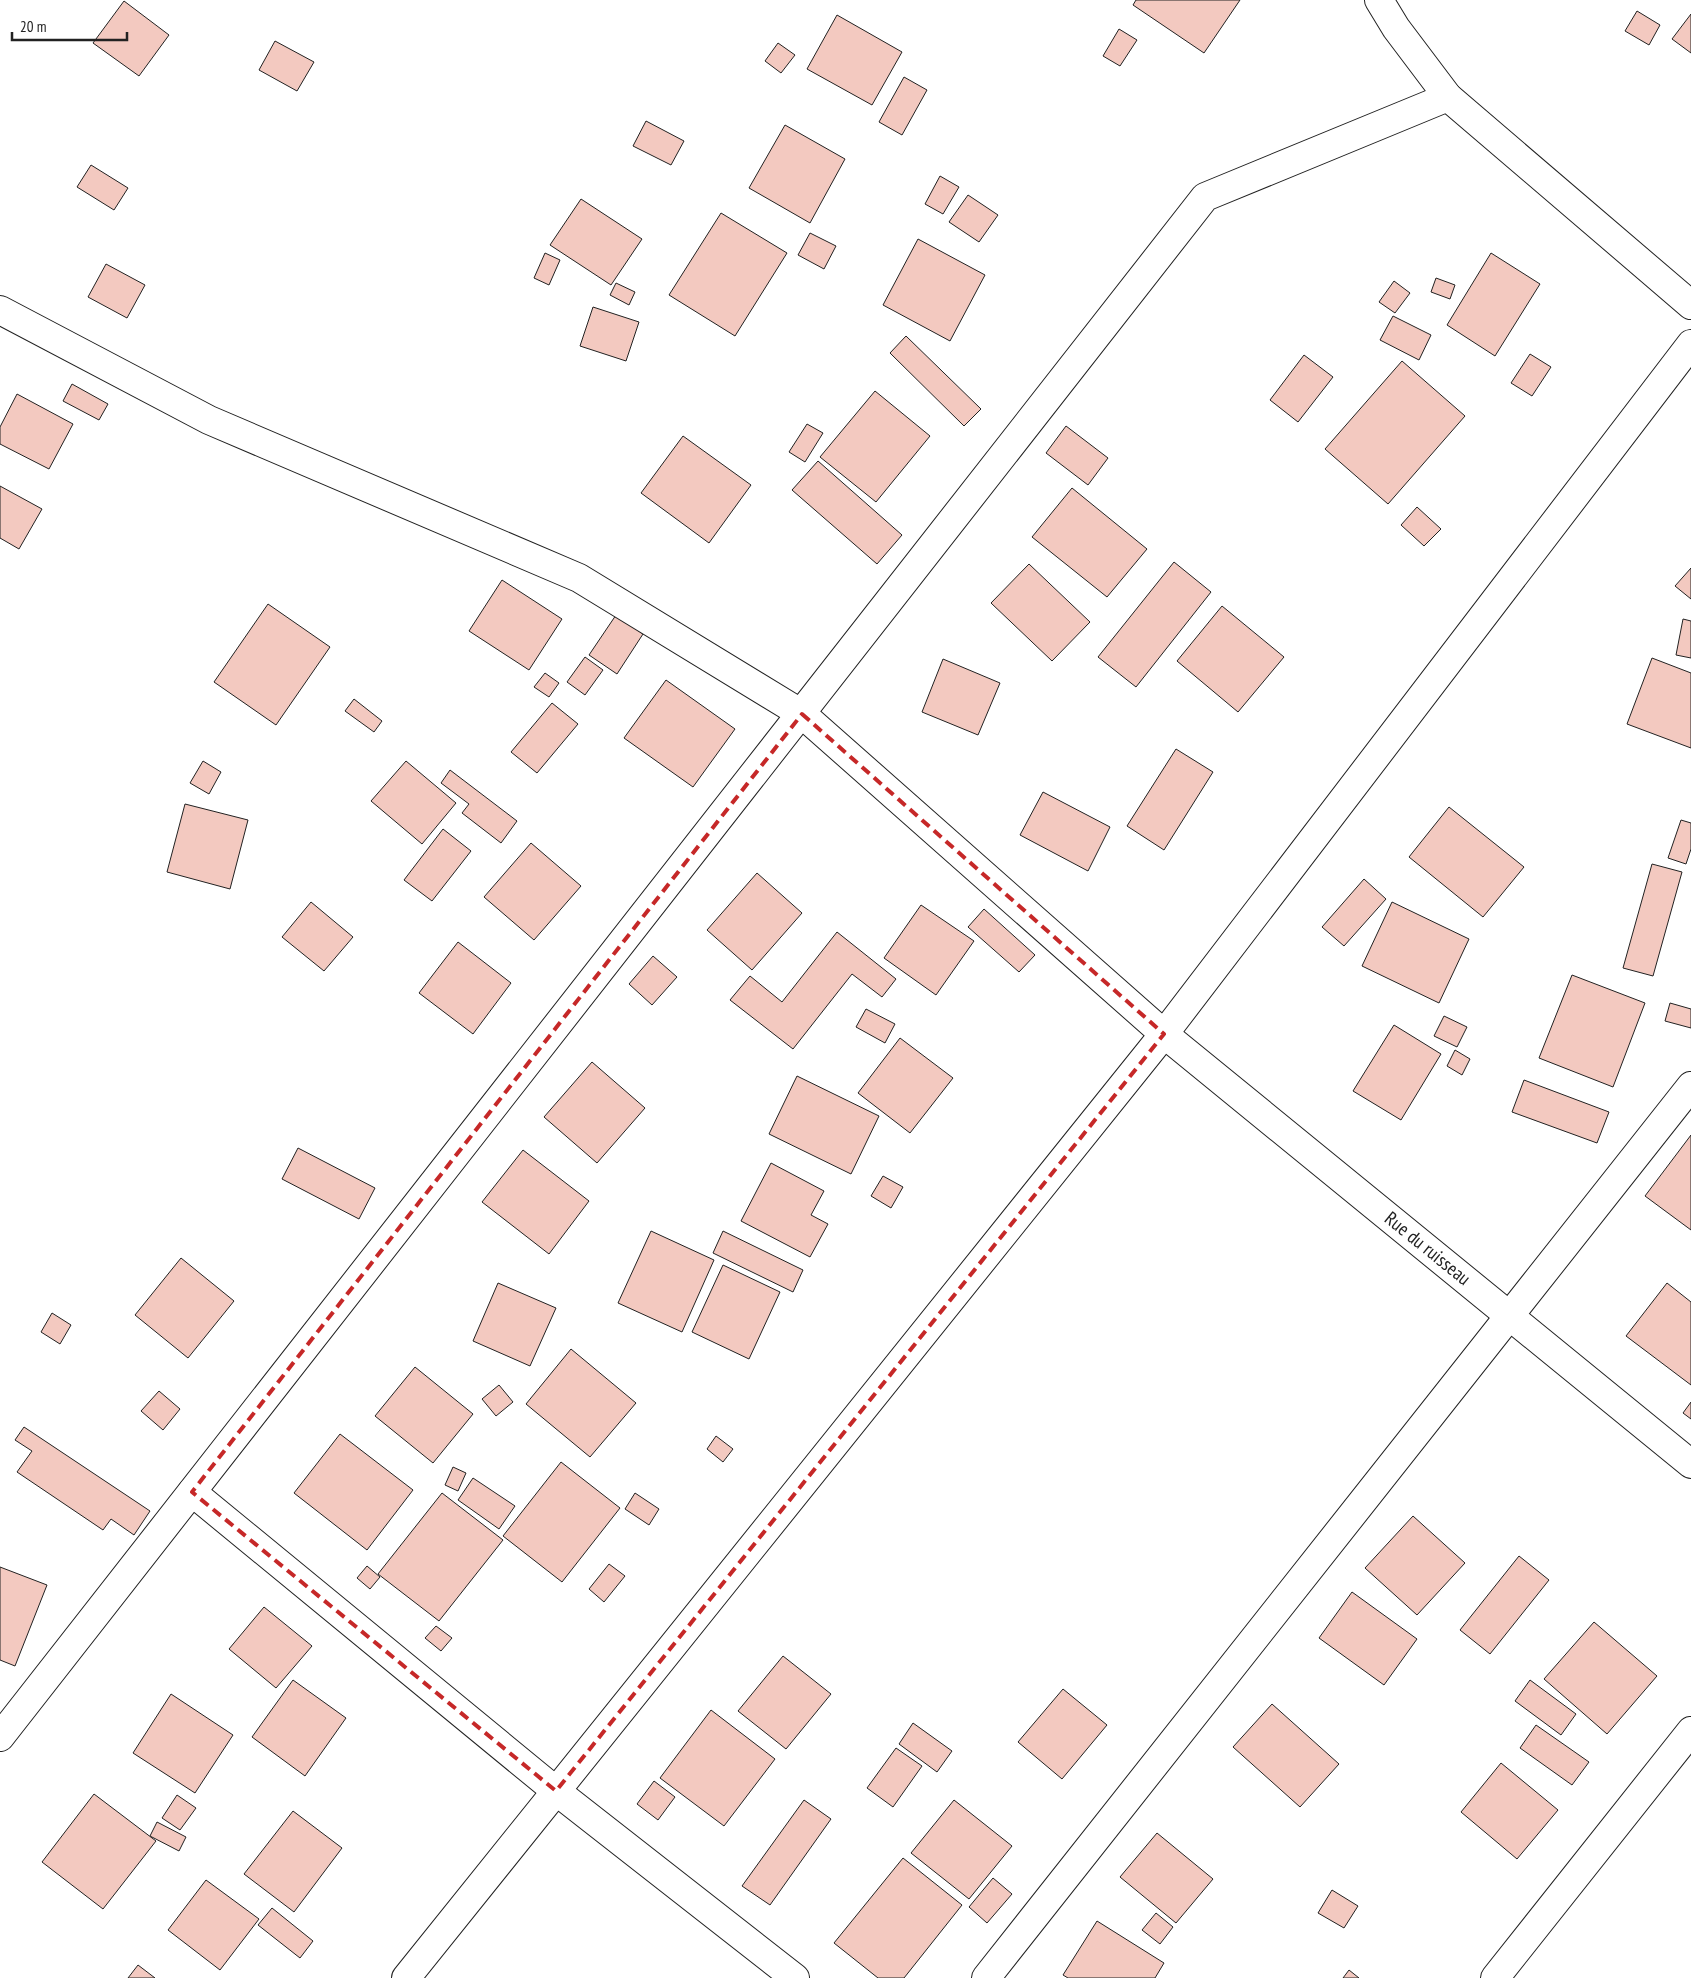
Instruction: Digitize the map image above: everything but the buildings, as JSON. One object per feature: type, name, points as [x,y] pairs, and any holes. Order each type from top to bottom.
[{"type":"street","points":[[1380,0],[1396,28],[1448,97],[1691,305]]},
{"type":"street","points":[[0,1737],[1205,197],[1448,97]]},
{"type":"street","name":"Rue du ruisseau","points":[[0,310],[209,420],[579,578],[802,714],[1164,1034],[1691,1464]]},
{"type":"street","points":[[406,1978],[1164,1034],[1691,344]]},
{"type":"street","points":[[986,1978],[1691,1086]]},
{"type":"street","points":[[192,1492],[556,1791],[794,1978]]},
{"type":"street","points":[[1495,1978],[1691,1730]]},
{"type":"highlighted area","points":[[802,714],[1164,1034],[556,1791],[192,1492]]}]
